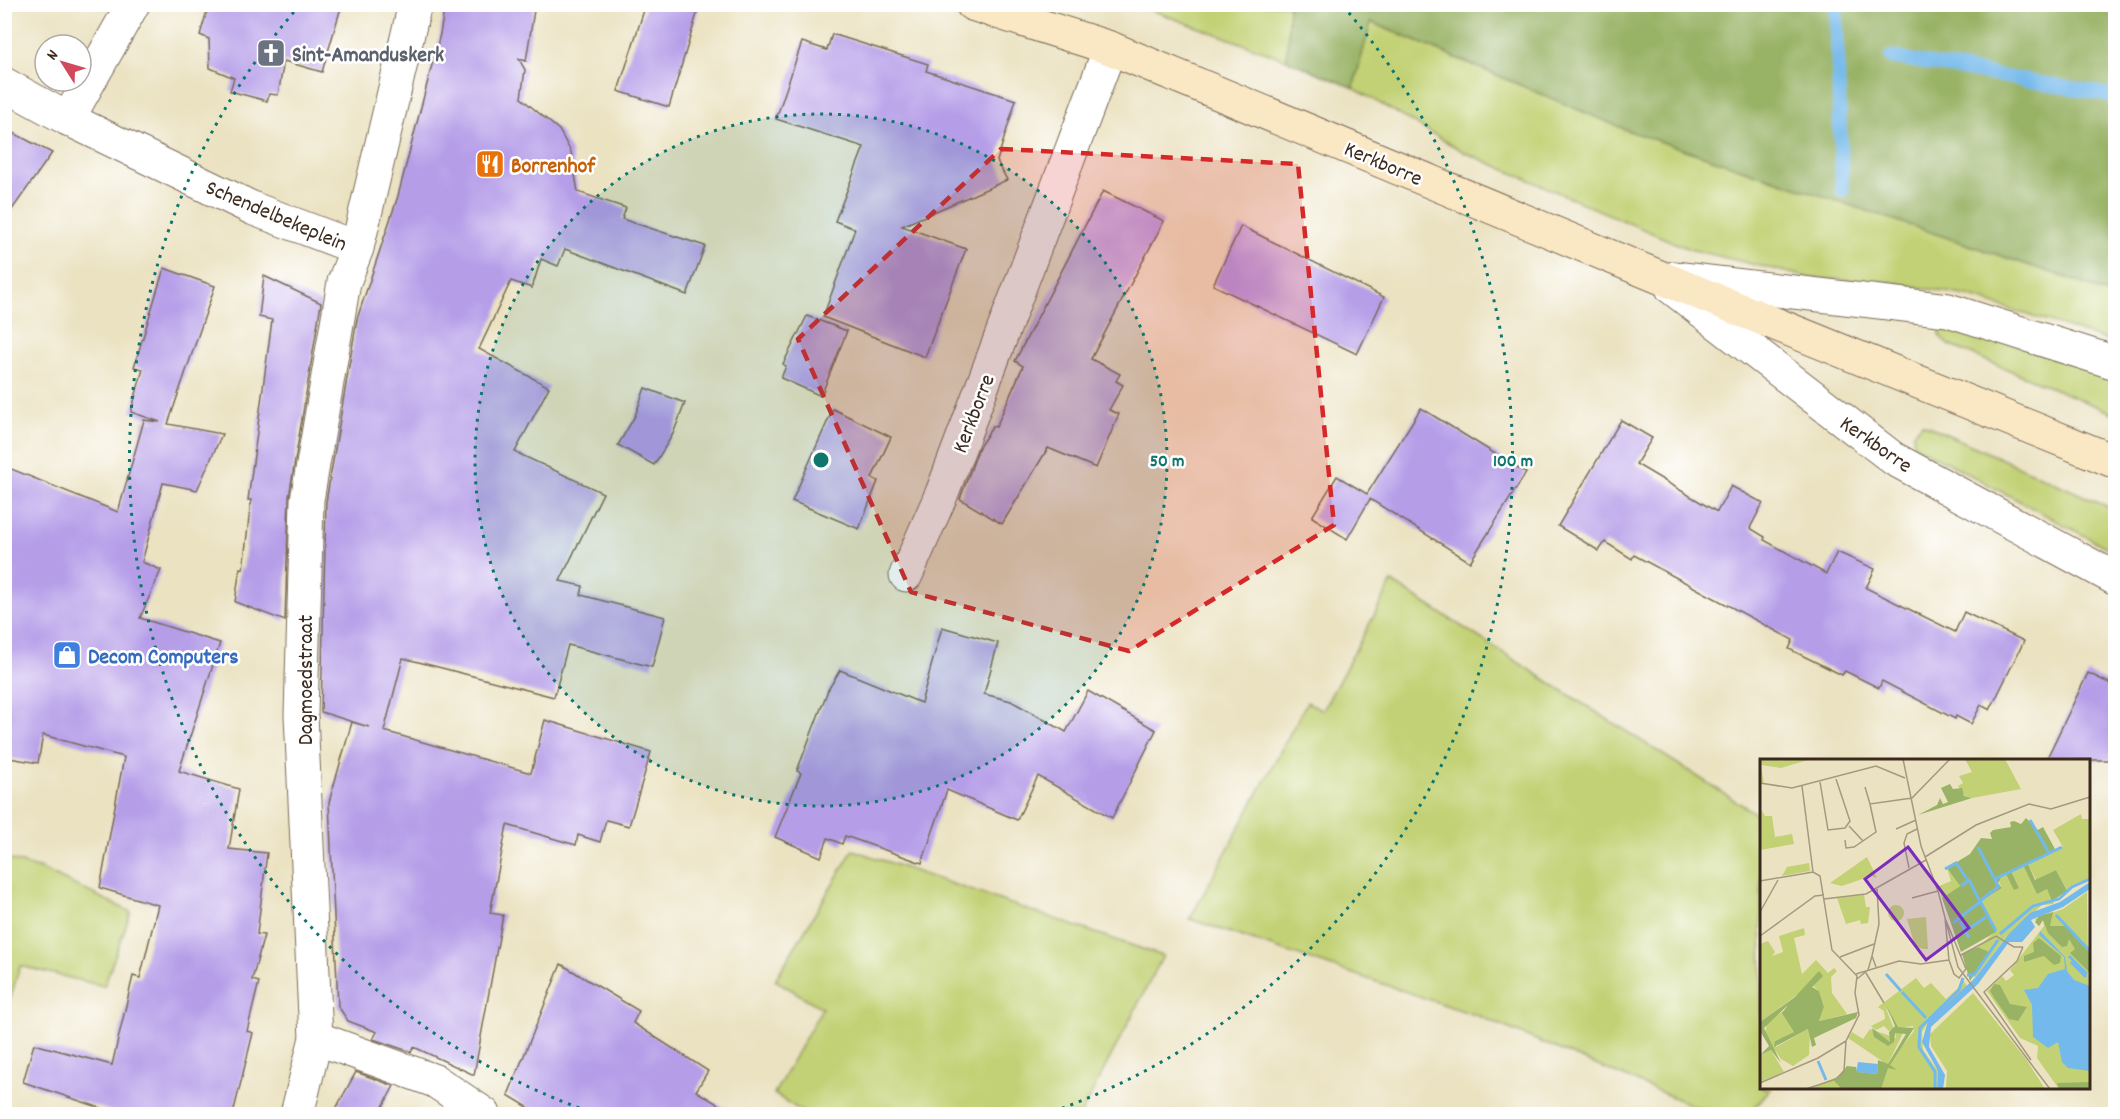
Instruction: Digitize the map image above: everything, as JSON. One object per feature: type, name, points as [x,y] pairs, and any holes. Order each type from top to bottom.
[{"type":"street","points":[[68,119],[133,4]]},
{"type":"street","name":"Schendelbekeplein","points":[[4,84],[68,119],[254,209],[357,248],[415,4]]},
{"type":"street","name":"Kerkborre","points":[[972,4],[1110,48],[1657,276],[2115,462]]},
{"type":"street","name":"Kerkborre","points":[[906,575],[942,493],[1110,48]]},
{"type":"street","name":"Dagmoedstraat","points":[[297,1114],[315,1038],[301,715],[307,500],[344,282],[357,248]]},
{"type":"street","name":"Kerkborre","points":[[1657,276],[1948,310],[2115,363]]},
{"type":"street","name":"Kerkborre","points":[[1657,276],[1894,459],[2115,579]]},
{"type":"street","points":[[315,1038],[435,1081],[484,1114]]},
{"type":"highlighted area","points":[[1001,149],[1298,164],[1334,525],[1129,651],[911,592],[798,339]]},
{"type":"green space","points":[[1137,5],[1289,5],[1287,60]]},
{"type":"green space","points":[[1289,5],[2115,5],[2115,297],[2082,283],[1629,131],[1371,22],[1353,88],[1287,60]]},
{"type":"green space","points":[[1370,22],[1629,131],[2082,283],[2115,297],[2115,343],[1968,296],[1891,282],[1811,278],[1689,249],[1464,152],[1353,88]]},
{"type":"green space","points":[[1951,324],[2115,376],[2115,414],[1947,344],[1939,335],[1941,329]]},
{"type":"green space","points":[[1922,423],[2115,510],[2115,552],[1914,445],[1913,434]]},
{"type":"green space","points":[[1392,582],[1760,816],[1760,1089],[1770,1089],[1749,1114],[1713,1114],[1481,1017],[1190,919],[1307,702],[1323,710]]},
{"type":"green space","points":[[853,850],[1163,956],[1081,1114],[806,1114],[774,1094],[822,1008],[775,980]]},
{"type":"green space","points":[[5,858],[41,869],[131,912],[104,986],[20,966],[5,1017]]},
{"type":"building","name":"Sint-Amanduskerk","points":[[209,4],[342,4],[322,72],[284,61],[278,95],[269,94],[267,101],[230,91],[234,78],[210,68],[209,39],[200,35]]},
{"type":"building","points":[[445,4],[535,4],[526,61],[519,59],[525,70],[521,98],[559,130],[571,152],[578,192],[626,208],[622,219],[705,246],[687,295],[565,249],[558,266],[541,259],[532,288],[511,281],[479,349],[549,387],[515,452],[603,493],[560,581],[583,586],[581,595],[665,617],[652,667],[568,645],[554,697],[403,658],[384,731],[531,773],[545,720],[651,752],[629,826],[606,820],[600,842],[578,835],[576,845],[507,825],[490,913],[503,915],[474,1075],[414,1047],[411,1052],[373,1039],[377,1032],[348,1021],[338,1006],[329,802],[352,722],[369,727],[321,712],[326,502],[357,319],[398,196],[440,34]]},
{"type":"building","points":[[646,4],[700,4],[669,107],[618,91]]},
{"type":"building","points":[[832,34],[928,64],[926,71],[1016,100],[997,161],[1007,180],[902,226],[966,249],[925,357],[823,317],[855,229],[835,221],[864,147],[776,119],[802,42],[827,50]]},
{"type":"building","points":[[4,128],[52,153],[4,221]]},
{"type":"building","points":[[1103,191],[1164,221],[1091,359],[1120,374],[1116,381],[1123,385],[1109,410],[1119,414],[1096,468],[1048,448],[1002,524],[960,499],[979,447],[993,426],[996,427],[1023,366],[1015,361]]},
{"type":"building","points":[[1241,226],[1384,297],[1357,354],[1213,285]]},
{"type":"building","points":[[164,268],[215,286],[168,424],[222,434],[197,490],[163,483],[142,562],[161,570],[140,618],[220,643],[179,771],[239,789],[229,849],[267,853],[257,934],[264,935],[252,980],[259,982],[247,1031],[253,1033],[233,1114],[119,1114],[23,1082],[34,1044],[112,1065],[133,976],[140,978],[158,905],[100,888],[124,757],[43,735],[38,763],[4,757],[4,466],[118,512],[144,420],[160,422],[131,412],[143,369],[134,367]]},
{"type":"building","points":[[264,276],[321,303],[289,497],[285,621],[235,602],[240,568],[243,569],[251,500],[248,500],[272,320],[259,317]]},
{"type":"building","points":[[807,316],[847,331],[821,396],[781,378],[786,366],[783,364]]},
{"type":"building","points":[[645,388],[685,403],[673,434],[654,465],[618,445],[635,416]]},
{"type":"building","points":[[1421,408],[1526,473],[1470,562],[1370,499],[1347,539],[1312,517],[1337,476],[1367,494]]},
{"type":"building","points":[[833,409],[891,437],[872,478],[878,481],[859,529],[792,501]]},
{"type":"building","points":[[1621,420],[1652,438],[1636,464],[1717,512],[1731,486],[1763,503],[1750,528],[1765,537],[1764,540],[1826,574],[1837,552],[1875,569],[1866,588],[1955,632],[1964,612],[2024,641],[1990,710],[1981,705],[1971,724],[1956,716],[1955,719],[1882,681],[1879,688],[1845,671],[1842,675],[1789,649],[1793,640],[1634,555],[1632,559],[1605,542],[1599,551],[1558,526]]},
{"type":"building","points":[[942,627],[998,643],[984,694],[1011,701],[1066,732],[1088,691],[1156,730],[1112,818],[1038,776],[1017,820],[947,790],[922,863],[845,836],[842,844],[828,838],[821,857],[775,837],[801,773],[797,771],[828,690],[840,670],[921,703]]},
{"type":"building","points":[[2088,673],[2115,686],[2115,760],[2046,759]]},
{"type":"building","points":[[561,964],[639,1011],[633,1023],[708,1071],[696,1091],[734,1114],[539,1114],[508,1095]]},
{"type":"building","points":[[356,1072],[394,1086],[379,1114],[333,1114]]},
{"type":"waterway","points":[[1836,4],[1842,190]]},
{"type":"waterway","points":[[1891,57],[2116,96]]},
{"type":"place","name":"Sint-Amanduskerk","points":[[271,53]]},
{"type":"place","name":"Borrenhof","points":[[490,164]]},
{"type":"place","name":"Decom Computers","points":[[67,655]]}]
